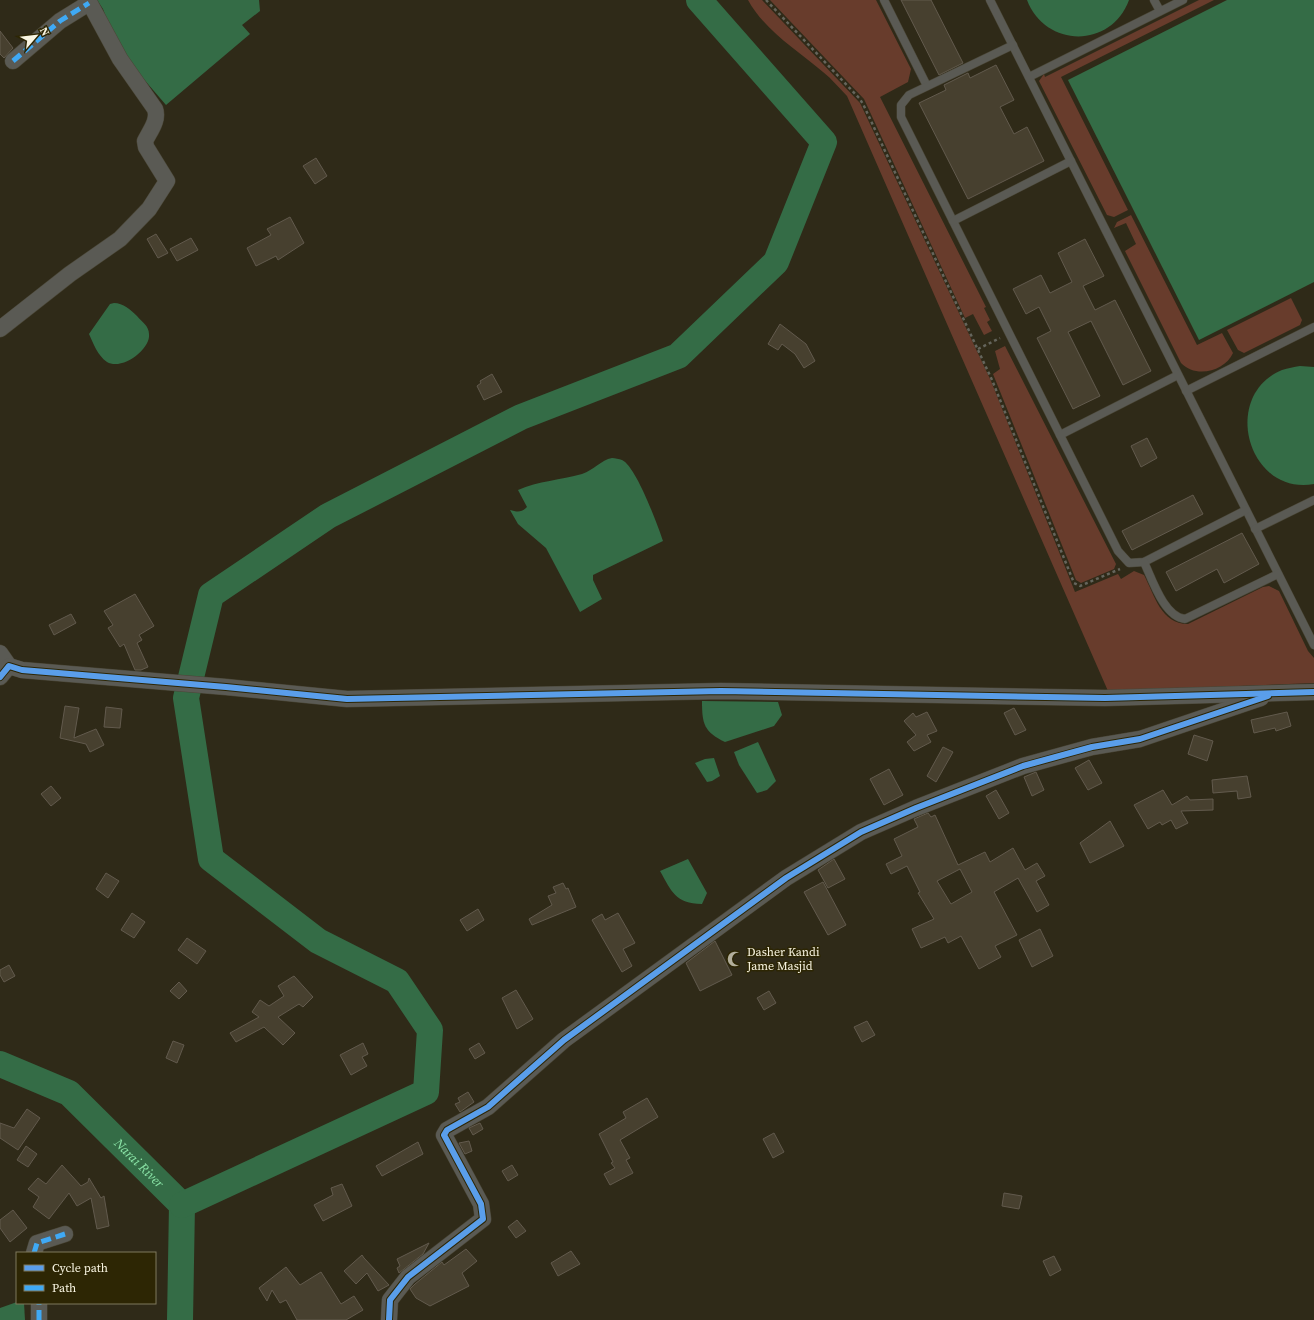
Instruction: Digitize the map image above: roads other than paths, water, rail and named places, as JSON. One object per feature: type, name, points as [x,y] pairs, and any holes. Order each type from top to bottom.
[{"type":"street","points":[[0,329],[70,274],[120,239],[149,209],[167,181],[146,147],[145,141],[155,122],[157,115],[155,109],[120,58],[88,1],[60,21],[13,61]]},
{"type":"street","points":[[8,667],[347,699],[721,691],[1105,698],[1314,692]]},
{"type":"street","points":[[389,1320],[390,1300],[408,1277],[483,1219],[481,1204],[444,1135],[447,1130],[488,1107],[564,1040],[786,878],[861,832],[916,808],[1023,766],[1092,747],[1140,739],[1279,692]]},
{"type":"street","points":[[34,1252],[37,1243],[65,1234]]},
{"type":"street","points":[[39,1304],[39,1320]]},
{"type":"lane","points":[[884,0],[927,86]]},
{"type":"lane","points":[[990,0],[1314,644]]},
{"type":"lane","points":[[1154,0],[1160,11]]},
{"type":"lane","points":[[1029,77],[1182,0]]},
{"type":"lane","points":[[1013,45],[927,86],[909,96],[900,105],[901,117],[1009,334],[1118,551],[1129,563],[1144,562],[1246,510]]},
{"type":"lane","points":[[953,221],[1071,161]]},
{"type":"lane","points":[[1186,391],[1314,327]]},
{"type":"lane","points":[[1060,435],[1178,375]]},
{"type":"lane","points":[[1255,529],[1314,500]]},
{"type":"lane","points":[[1144,562],[1167,608],[1178,618],[1185,619],[1278,574]]},
{"type":"waterway","points":[[182,1205],[426,1092],[430,1030],[397,981],[318,941],[211,859],[186,698],[211,595],[328,516],[521,417],[678,356],[776,262],[824,142],[699,0]]},
{"type":"waterway","name":"Narai River","points":[[0,1064],[69,1093],[182,1205],[180,1320]]},
{"type":"place","name":"Dasher Kandi Jame Masjid","points":[[735,959]]}]
